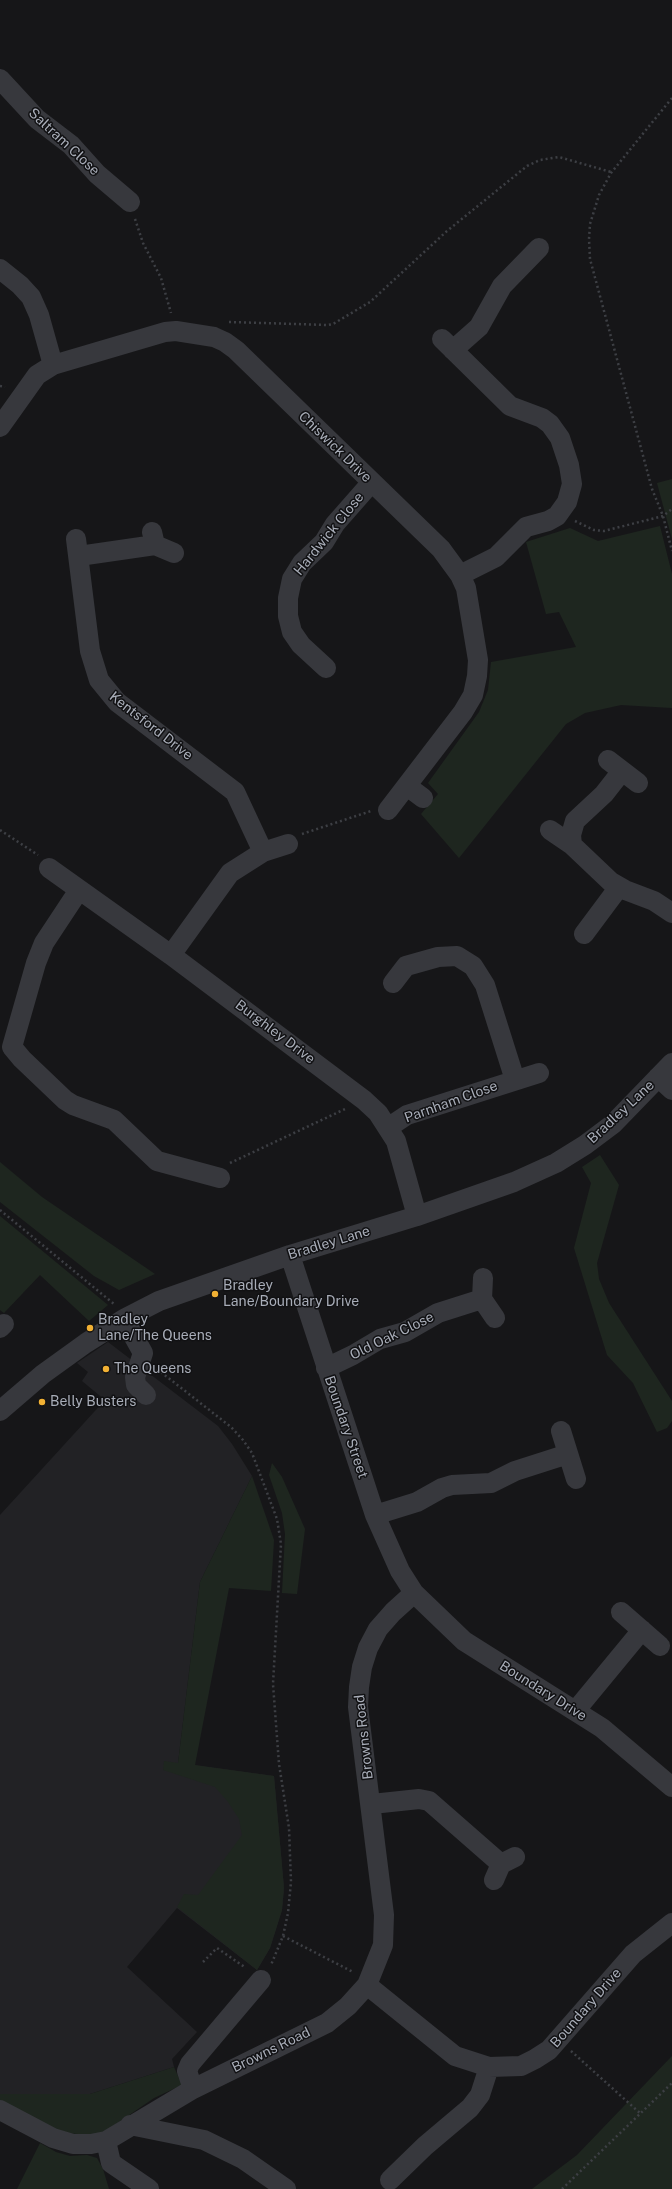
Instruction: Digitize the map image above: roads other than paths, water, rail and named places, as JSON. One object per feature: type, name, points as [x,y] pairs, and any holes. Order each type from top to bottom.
[{"type":"street","name":"Saltram Close","points":[[0,79],[37,119],[74,148],[97,174],[130,202]]},
{"type":"street","points":[[460,575],[496,557],[526,527],[548,521],[557,516],[567,502],[572,484],[569,465],[556,431],[542,418],[510,406],[448,345],[479,327],[502,286],[524,273],[539,248]]},
{"type":"street","points":[[0,269],[20,285],[31,297],[39,315],[53,365]]},
{"type":"street","name":"Chiswick Drive","points":[[0,427],[37,376],[53,365],[165,332],[176,331],[214,337],[230,346],[371,483],[442,549],[460,575],[468,595],[478,660],[476,682],[473,694],[463,712],[388,810]]},
{"type":"street","name":"Hardwick Close","points":[[326,668],[314,649],[292,632],[288,616],[288,598],[292,579],[302,563],[324,542],[335,524],[371,483]]},
{"type":"street","name":"Kentsford Drive","points":[[174,553],[154,539],[77,547],[90,651],[99,680],[116,702],[235,792],[263,852]]},
{"type":"street","points":[[572,845],[571,835],[575,821],[604,794],[615,766],[638,783]]},
{"type":"street","points":[[407,786],[423,798]]},
{"type":"street","points":[[550,830],[572,845],[619,887],[654,901],[672,913]]},
{"type":"street","points":[[171,955],[230,873],[263,852],[288,844]]},
{"type":"street","name":"Burghley Drive","points":[[49,868],[171,955],[364,1100],[389,1128],[401,1156],[417,1216]]},
{"type":"street","points":[[584,934],[619,887]]},
{"type":"street","points":[[78,890],[44,943],[6,1047],[22,1059],[65,1100],[73,1105],[114,1120],[157,1161],[191,1163],[216,1176]]},
{"type":"street","name":"Parnham Close","points":[[393,983],[406,966],[438,957],[457,956],[474,966],[485,985],[515,1080]]},
{"type":"street","name":"Bradley Lane","points":[[0,1411],[43,1374],[86,1343],[124,1319],[173,1296],[290,1255],[417,1216],[514,1182],[556,1163],[585,1146],[665,1084],[672,1063]]},
{"type":"street","name":"Parnham Close","points":[[389,1128],[407,1115],[539,1073]]},
{"type":"street","name":"Boundary Street","points":[[290,1255],[375,1515],[400,1571],[414,1593]]},
{"type":"street","points":[[483,1278],[482,1299],[495,1318]]},
{"type":"street","name":"Old Oak Close","points":[[326,1368],[353,1355],[380,1339],[405,1332],[438,1313],[482,1299]]},
{"type":"street","points":[[124,1319],[143,1353],[135,1377],[136,1386],[146,1395]]},
{"type":"street","points":[[562,1431],[576,1479]]},
{"type":"street","points":[[375,1515],[417,1502],[452,1484],[492,1483],[515,1471],[568,1454]]},
{"type":"street","name":"Boundary Drive","points":[[414,1593],[464,1641],[576,1710],[614,1737],[672,1787]]},
{"type":"street","name":"Browns Road","points":[[0,2110],[53,2138],[73,2144],[106,2142],[130,2125],[193,2089],[326,2023],[348,2006],[368,1982],[383,1945],[384,1915],[372,1804],[358,1707],[362,1667],[368,1648],[378,1629],[393,1612],[414,1593]]},
{"type":"street","points":[[621,1612],[660,1646]]},
{"type":"street","points":[[576,1710],[642,1630]]},
{"type":"street","points":[[372,1804],[419,1799],[429,1801],[503,1867]]},
{"type":"street","name":"Boundary Drive","points":[[368,1982],[455,2056],[489,2067],[521,2066],[536,2059],[558,2040],[633,1954],[672,1923]]},
{"type":"street","points":[[193,2089],[187,2071],[190,2064],[261,1980]]},
{"type":"street","points":[[390,2180],[440,2143],[480,2095],[489,2067]]},
{"type":"street","points":[[130,2125],[204,2140],[243,2159],[286,2189]]},
{"type":"street","points":[[106,2142],[111,2163],[149,2189]]},
{"type":"place","name":"Bradley Lane/Boundary Drive","points":[[215,1294]]},
{"type":"place","name":"Bradley Lane/The Queens","points":[[90,1328]]},
{"type":"place","name":"The Queens","points":[[106,1369]]},
{"type":"place","name":"Belly Busters","points":[[42,1402]]}]
